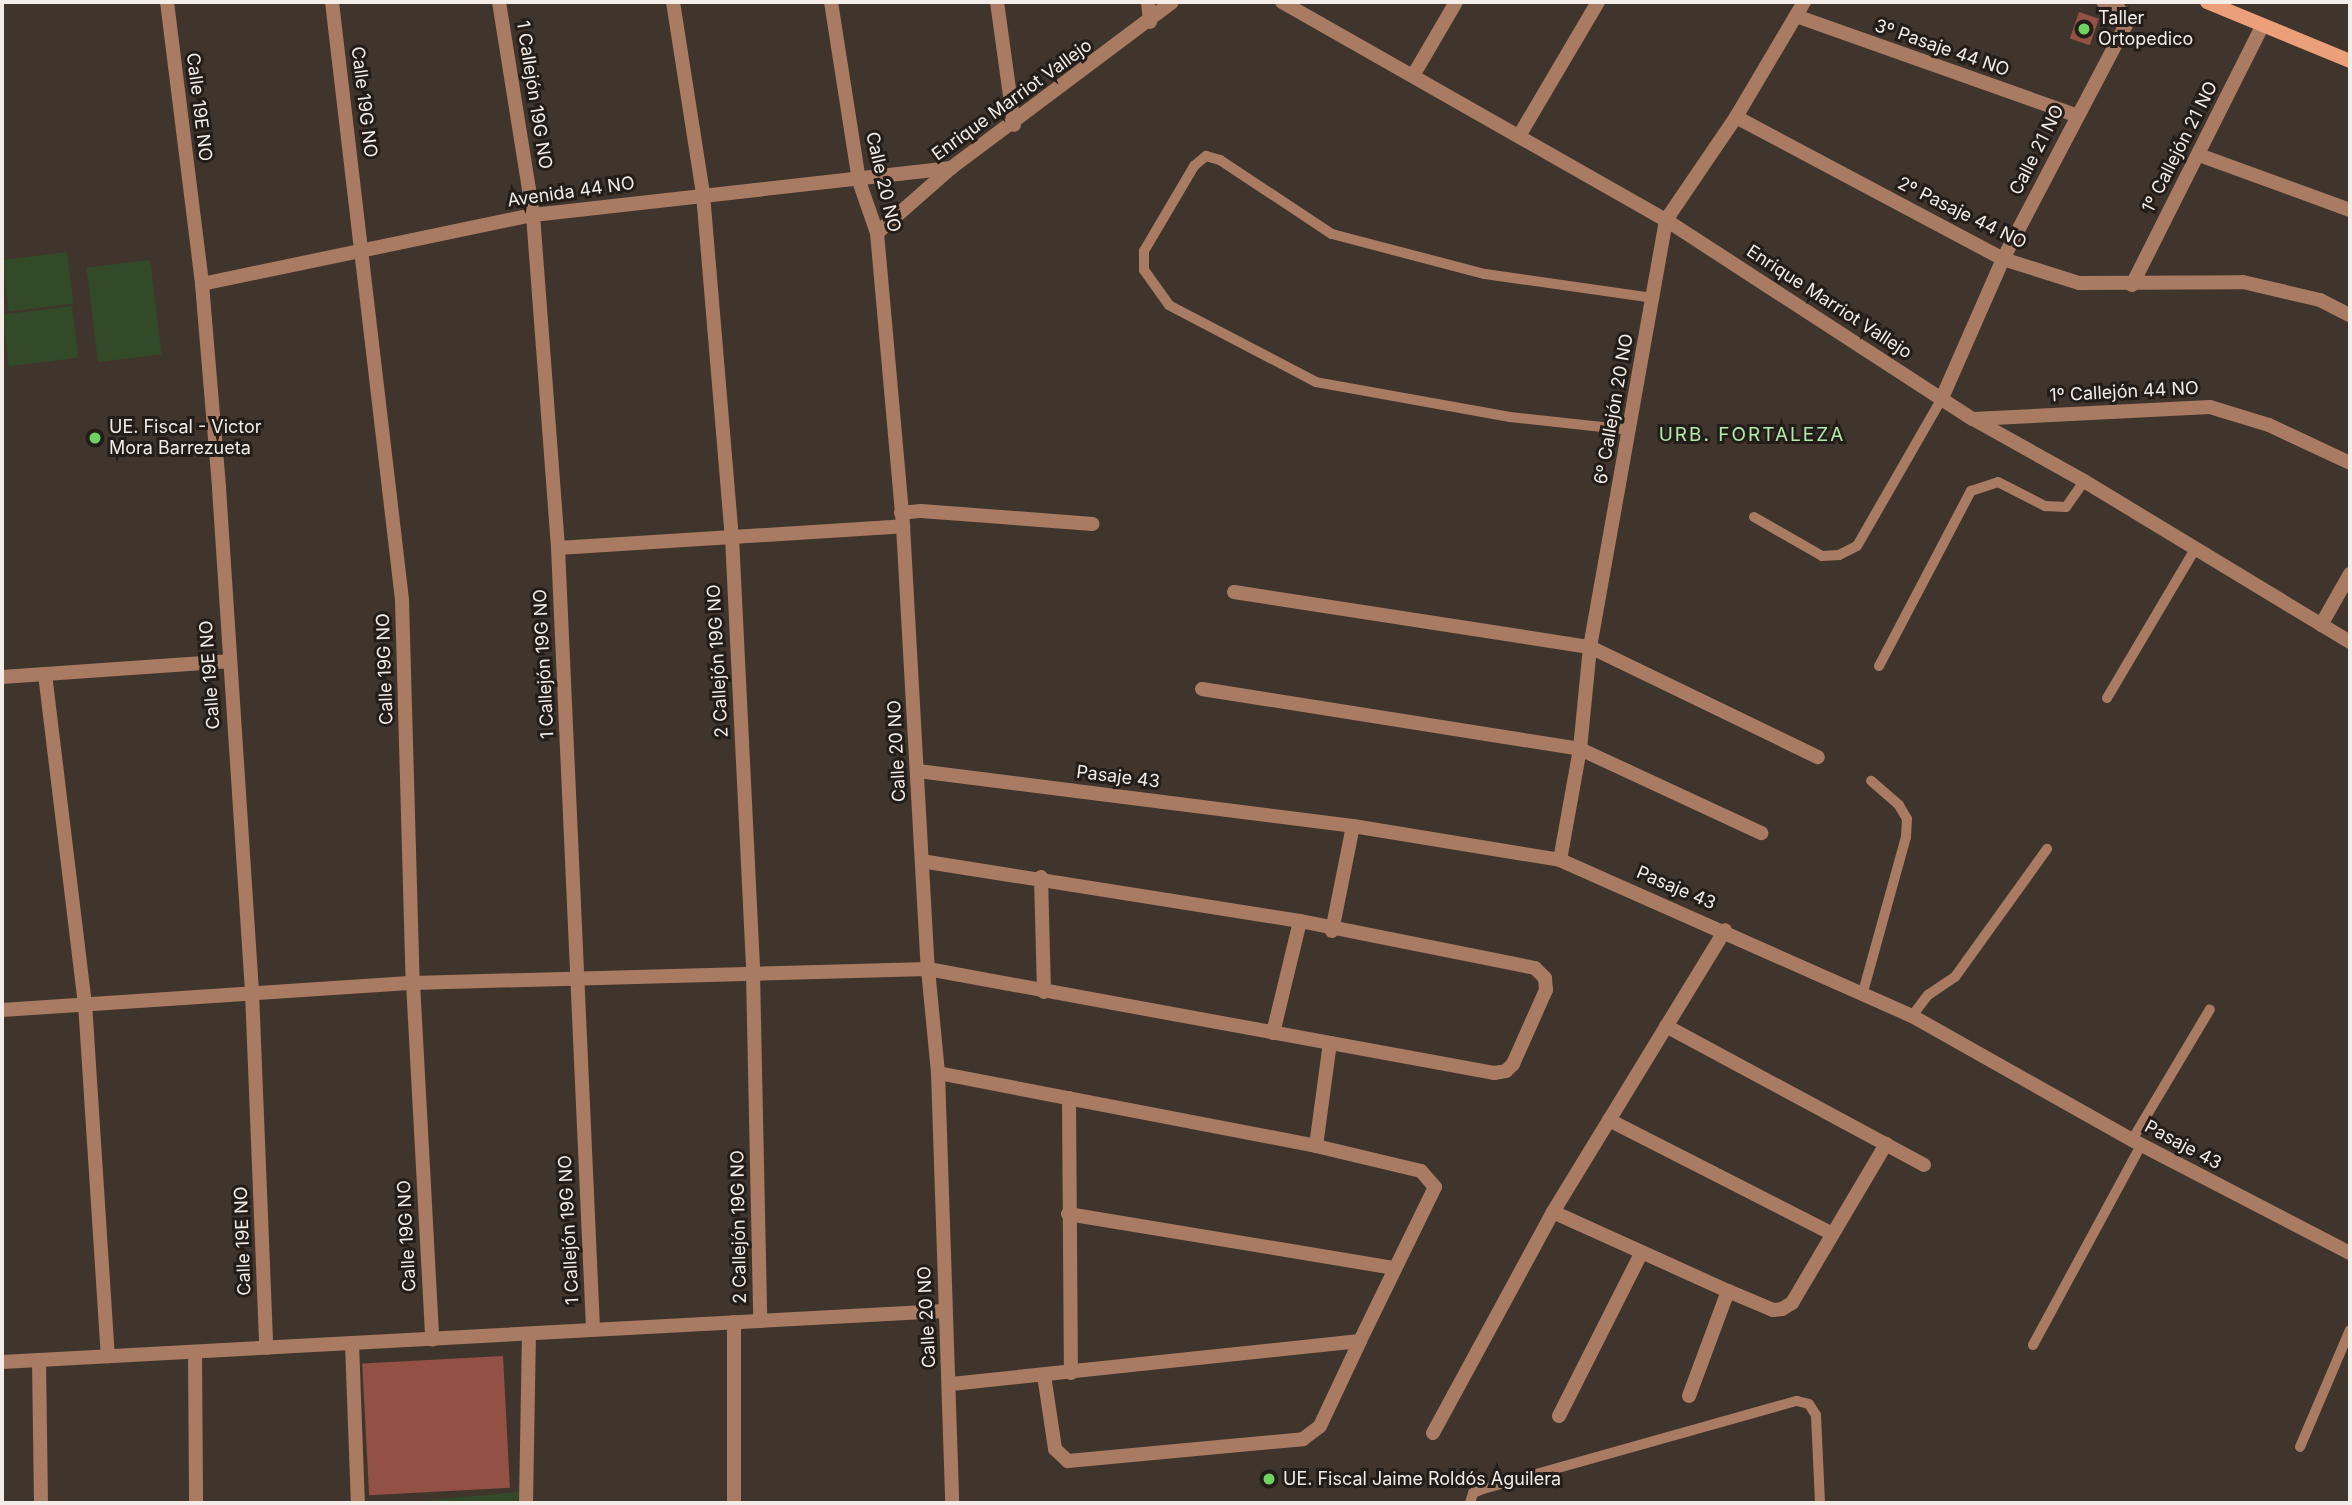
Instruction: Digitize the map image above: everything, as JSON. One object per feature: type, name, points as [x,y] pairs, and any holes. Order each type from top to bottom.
[{"type":"main road","points":[[2207,2],[2350,61]]},
{"type":"street","name":"Calle 19E NO","points":[[167,2],[202,284],[252,992],[266,1348]]},
{"type":"street","name":"Calle 19G NO","points":[[332,2],[402,600],[413,983],[432,1339]]},
{"type":"street","name":"1 Callejón 19G NO","points":[[499,2],[533,215],[558,548],[593,1327]]},
{"type":"street","name":"2 Callejón 19G NO","points":[[673,2],[703,194],[732,537],[753,973],[760,1321]]},
{"type":"street","name":"Calle 20 NO","points":[[831,2],[859,181],[877,233],[902,520],[928,969],[938,1073],[944,1311],[951,1384],[952,1503]]},
{"type":"street","points":[[998,2],[1014,125]]},
{"type":"street","points":[[1147,2],[1150,22]]},
{"type":"street","name":"Enrique Marriot Vallejo","points":[[877,233],[951,168],[1014,125],[1150,22],[1172,2]]},
{"type":"street","name":"Enrique Marriot Vallejo","points":[[1282,2],[1314,16],[1666,220],[1973,419],[2084,481],[2350,642]]},
{"type":"street","points":[[1314,16],[1321,2]]},
{"type":"street","points":[[1414,74],[1456,2]]},
{"type":"street","points":[[1519,136],[1598,2]]},
{"type":"street","name":"6º Callejón 20 NO","points":[[1560,860],[1580,749],[1590,647],[1666,220],[1736,117],[1804,2]]},
{"type":"street","name":"Calle 21 NO","points":[[1942,398],[2003,259],[2075,115],[2126,25],[2124,15],[2106,3]]},
{"type":"street","name":"3º Pasaje 44 NO","points":[[1796,16],[2075,115]]},
{"type":"street","name":"1º Callejón 21 NO","points":[[2132,285],[2262,26]]},
{"type":"street","name":"2º Pasaje 44 NO","points":[[1736,117],[2003,259],[2079,283],[2132,285],[2243,282],[2320,300],[2350,315]]},
{"type":"street","points":[[2199,155],[2350,210]]},
{"type":"street","name":"Avenida 44 NO","points":[[202,284],[533,215],[703,194],[859,181],[951,168]]},
{"type":"street","name":"1º Callejón 44 NO","points":[[1973,419],[2210,407],[2269,425],[2350,463]]},
{"type":"street","points":[[558,548],[732,537],[902,520],[921,510],[1093,524]]},
{"type":"street","points":[[2320,625],[2350,574]]},
{"type":"street","points":[[1234,592],[1590,647],[1818,757]]},
{"type":"street","points":[[2,677],[228,661]]},
{"type":"street","points":[[45,674],[85,1003],[108,1356]]},
{"type":"street","points":[[1202,689],[1580,749],[1761,833]]},
{"type":"street","name":"Pasaje 43","points":[[918,771],[1353,826],[1560,860],[1725,930],[1912,1016],[2136,1143],[2350,1254]]},
{"type":"street","points":[[1332,931],[1353,826]]},
{"type":"street","points":[[2,1010],[413,983],[928,969],[1273,1033],[1506,1071],[1546,990],[1545,978],[1535,968],[1332,931],[1300,921],[1041,877],[923,861]]},
{"type":"street","points":[[1041,877],[1044,992]]},
{"type":"street","points":[[1273,1033],[1300,921]]},
{"type":"street","points":[[1433,1433],[1553,1212],[1725,930]]},
{"type":"street","points":[[1666,1026],[1924,1165]]},
{"type":"street","points":[[1316,1146],[1330,1043]]},
{"type":"street","points":[[938,1073],[1316,1146],[1430,1177],[1435,1187],[1320,1426],[1303,1439],[1068,1461],[1055,1448],[1044,1375]]},
{"type":"street","points":[[1069,1098],[1071,1373]]},
{"type":"street","points":[[1609,1120],[1833,1234]]},
{"type":"street","points":[[1553,1212],[1728,1291],[1773,1310],[1782,1309],[1791,1303],[1886,1144]]},
{"type":"street","points":[[1068,1214],[1395,1268]]},
{"type":"street","points":[[1559,1416],[1642,1254]]},
{"type":"street","points":[[1689,1396],[1728,1291]]},
{"type":"street","points":[[2,1362],[529,1334],[593,1327],[944,1311]]},
{"type":"street","name":"2 Callejón 19G NO","points":[[734,1322],[734,1503]]},
{"type":"street","points":[[526,1503],[529,1334]]},
{"type":"street","points":[[951,1384],[1360,1341]]},
{"type":"street","points":[[352,1343],[359,1503]]},
{"type":"street","points":[[195,1352],[196,1503]]},
{"type":"street","points":[[38,1360],[41,1503]]},
{"type":"lane","points":[[1630,430],[1510,417],[1316,382],[1169,305],[1144,270],[1144,251],[1194,166],[1206,156],[1220,160],[1304,219],[1341,237],[1485,274],[1654,298]]},
{"type":"lane","points":[[1754,517],[1822,555],[1839,555],[1857,546],[1942,398]]},
{"type":"lane","points":[[1879,666],[1971,491],[1982,484],[1998,482],[2045,506],[2066,508],[2084,481]]},
{"type":"lane","points":[[2107,698],[2196,549]]},
{"type":"lane","points":[[1863,992],[1906,837],[1907,819],[1899,805],[1871,780]]},
{"type":"lane","points":[[1912,1016],[1928,995],[1955,976],[2047,849]]},
{"type":"lane","points":[[2033,1345],[2136,1143],[2210,1009]]},
{"type":"lane","points":[[2300,1447],[2350,1330]]},
{"type":"lane","points":[[1471,1503],[1473,1493],[1483,1489],[1797,1401],[1809,1404],[1816,1415],[1821,1503]]},
{"type":"green space","points":[[67,252],[73,304],[9,312],[2,260]]},
{"type":"green space","points":[[150,260],[162,354],[98,362],[86,268]]},
{"type":"green space","points":[[72,306],[78,358],[9,366],[3,315]]},
{"type":"green space","points":[[519,1491],[518,1503],[400,1503],[514,1492]]},
{"type":"building","name":"Taller Ortopedico","points":[[2079,12],[2099,19],[2090,45],[2070,38]]},
{"type":"building","points":[[503,1356],[510,1488],[369,1495],[362,1363]]},
{"type":"place","name":"Taller Ortopedico","points":[[2084,29]]},
{"type":"place","name":"UE. Fiscal - Victor Mora Barrezueta","points":[[95,438]]},
{"type":"place","name":"UE. Fiscal Jaime Roldós Aguilera","points":[[1269,1479]]},
{"type":"district","name":"URB. FORTALEZA","points":[[1752,435]]}]
